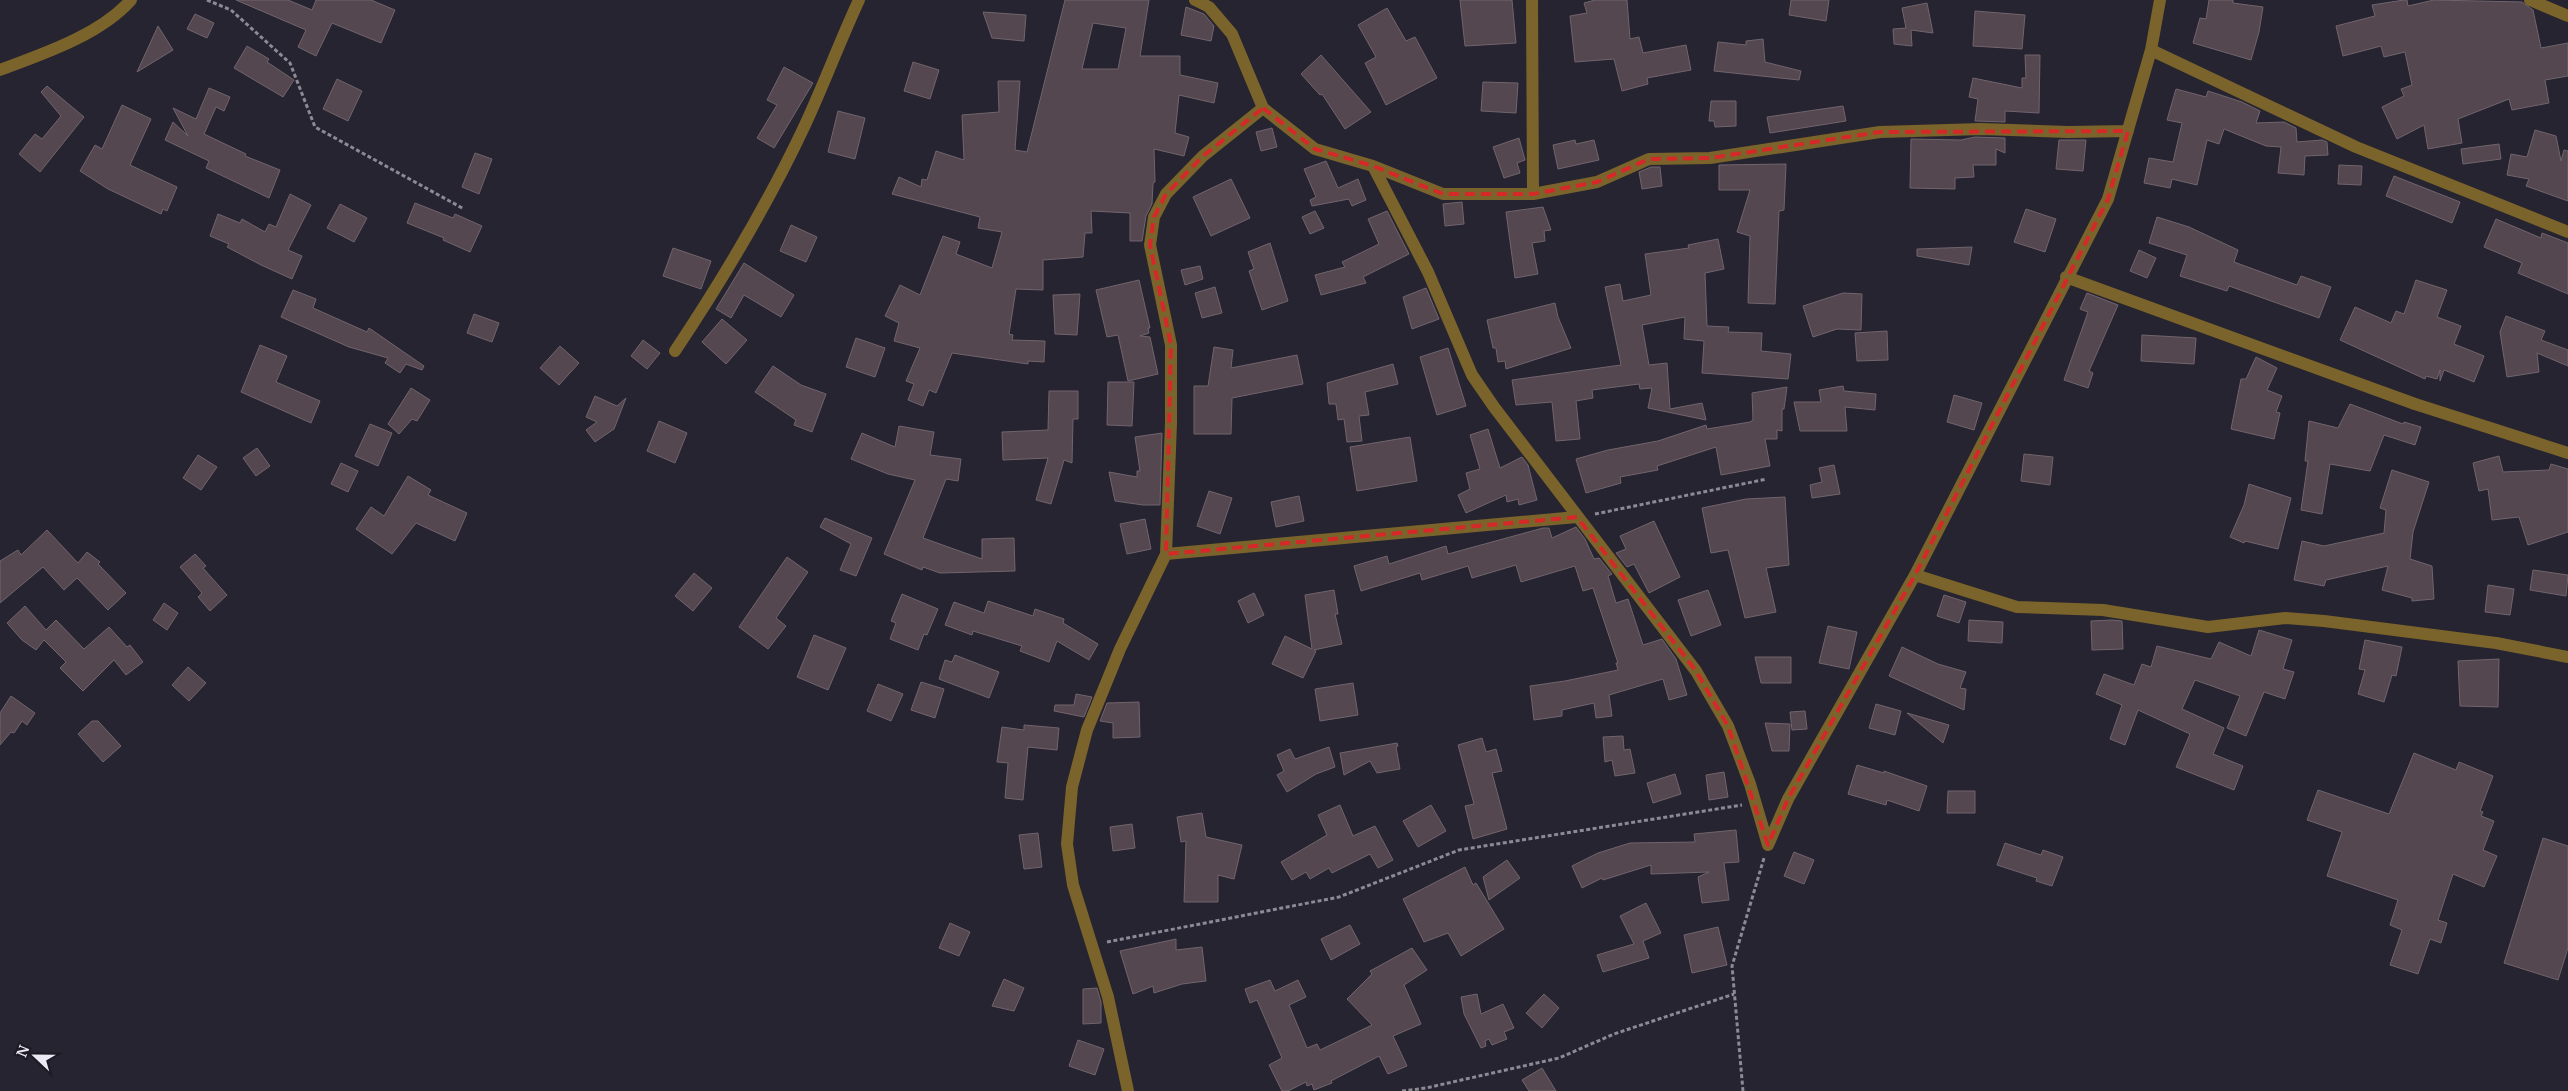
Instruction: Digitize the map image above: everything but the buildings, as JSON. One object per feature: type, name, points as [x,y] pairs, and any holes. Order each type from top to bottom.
[{"type":"street","points":[[0,70],[46,53],[117,16],[131,0]]},
{"type":"street","points":[[674,351],[718,286],[768,198],[805,125],[860,0]]},
{"type":"street","points":[[1195,0],[1209,7],[1232,34],[1263,108],[1315,149],[1373,166],[1443,194],[1534,194],[1597,182],[1648,159],[1710,158],[1880,132],[1981,129],[2068,132],[2128,131]]},
{"type":"street","points":[[1532,0],[1534,194]]},
{"type":"street","points":[[1768,845],[1788,799],[1915,574],[2066,277],[2108,199],[2150,50],[2160,0]]},
{"type":"street","points":[[2530,0],[2568,16]]},
{"type":"street","points":[[2150,50],[2356,147],[2568,232]]},
{"type":"street","points":[[1128,1091],[1108,996],[1073,886],[1067,844],[1072,787],[1087,730],[1120,650],[1166,554],[1171,423],[1171,345],[1150,245],[1154,217],[1166,194],[1203,156],[1263,108]]},
{"type":"street","points":[[1373,166],[1428,272],[1472,375],[1577,517],[1696,671],[1728,726],[1768,845]]},
{"type":"street","points":[[2066,277],[2415,404],[2568,452]]},
{"type":"street","points":[[1166,554],[1577,517]]},
{"type":"street","points":[[1915,574],[2017,607],[2103,610],[2208,627],[2285,618],[2324,621],[2496,643],[2568,657]]},
{"type":"path","points":[[207,0],[231,10],[290,63],[315,127],[464,210]]},
{"type":"path","points":[[1577,517],[1767,479]]},
{"type":"path","points":[[1092,945],[1339,897],[1459,850],[1755,803]]},
{"type":"path","points":[[1743,1091],[1732,966],[1768,845]]},
{"type":"path","points":[[1402,1091],[1426,1088],[1559,1058],[1614,1034],[1734,994]]},
{"type":"highlighted area","points":[[1263,108],[1315,149],[1373,166],[1443,194],[1533,194],[1597,182],[1649,159],[1710,158],[1880,132],[2128,131],[2108,199],[1915,575],[1788,799],[1768,845],[1728,726],[1696,671],[1577,517],[1166,554],[1171,345],[1150,245],[1154,217],[1166,194],[1203,156]]}]
